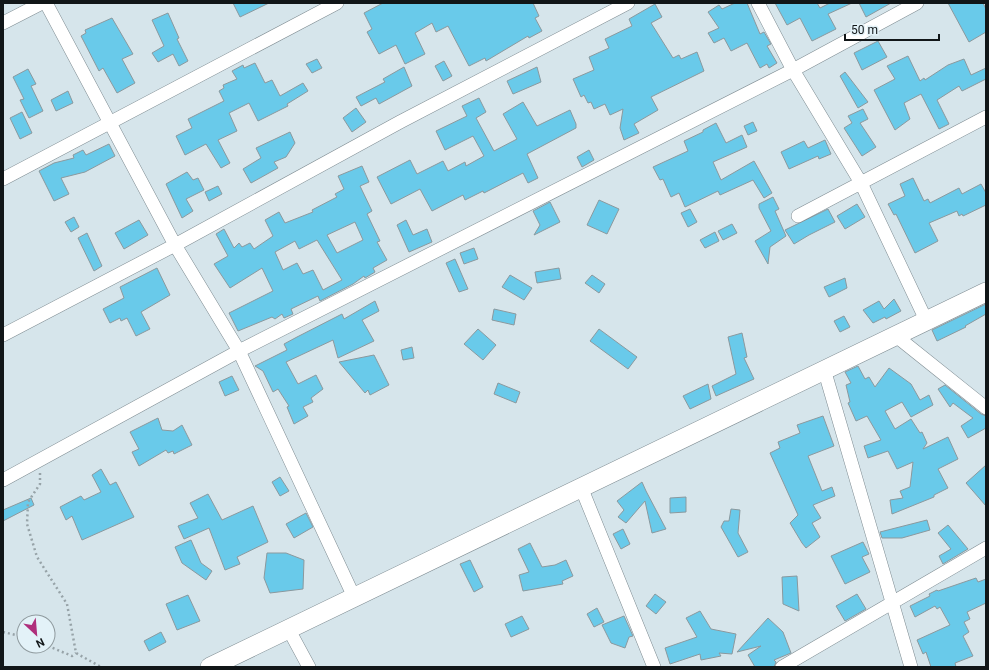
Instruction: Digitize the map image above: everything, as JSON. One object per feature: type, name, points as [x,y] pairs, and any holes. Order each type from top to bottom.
[{"type":"main road","points":[[210,667],[986,292]]},
{"type":"street","points":[[3,23],[42,3]]},
{"type":"street","points":[[46,3],[175,245],[239,352],[354,597]]},
{"type":"street","points":[[3,179],[337,3]]},
{"type":"street","points":[[3,335],[175,245],[400,122],[628,3]]},
{"type":"street","points":[[758,3],[793,70],[861,183],[926,320]]},
{"type":"street","points":[[3,480],[239,352],[793,70],[917,3]]},
{"type":"street","points":[[798,216],[986,117]]},
{"type":"street","points":[[896,336],[986,408]]},
{"type":"street","points":[[824,369],[911,667]]},
{"type":"street","points":[[581,487],[654,667]]},
{"type":"street","points":[[782,667],[986,548]]},
{"type":"street","points":[[289,630],[309,667]]},
{"type":"path","points":[[39,460],[40,484],[28,502],[27,524],[37,557],[67,604],[76,654]]},
{"type":"path","points":[[3,632],[16,635]]},
{"type":"path","points":[[56,649],[72,656],[76,654],[101,667]]},
{"type":"building","points":[[233,3],[269,3],[240,17]]},
{"type":"building","points":[[383,3],[533,3],[539,16],[535,18],[542,31],[529,38],[528,36],[486,61],[485,58],[469,66],[448,26],[436,32],[432,23],[415,33],[425,54],[405,64],[396,45],[379,54],[367,32],[372,29],[364,13]]},
{"type":"building","points":[[735,3],[747,3],[760,34],[764,32],[771,44],[767,46],[777,63],[769,68],[767,64],[760,68],[747,43],[731,51],[724,38],[714,43],[708,33],[719,28],[708,12],[719,5],[722,9]]},
{"type":"building","points":[[775,3],[817,3],[820,8],[830,3],[852,3],[828,14],[836,29],[812,41],[800,18],[787,25]]},
{"type":"building","points":[[859,3],[891,3],[866,17]]},
{"type":"building","points":[[948,3],[983,3],[986,9],[986,32],[969,42]]},
{"type":"building","points":[[655,4],[662,17],[651,23],[673,58],[679,55],[681,59],[697,52],[704,71],[651,97],[658,110],[634,124],[639,133],[624,140],[620,128],[623,109],[610,115],[605,104],[594,109],[591,102],[588,103],[584,95],[581,97],[573,79],[594,70],[589,57],[609,48],[605,39],[632,26],[629,19]]},
{"type":"building","points":[[168,13],[179,38],[177,39],[188,61],[179,66],[173,54],[158,62],[152,53],[164,46],[152,20]]},
{"type":"building","points":[[112,18],[133,54],[122,59],[135,83],[117,93],[103,68],[99,71],[81,36],[86,33],[85,30]]},
{"type":"building","points":[[878,41],[887,57],[862,70],[854,53]]},
{"type":"building","points":[[908,56],[920,81],[924,78],[925,80],[948,65],[964,59],[971,75],[986,68],[986,79],[962,91],[959,86],[937,100],[949,124],[939,129],[921,94],[904,103],[910,119],[895,130],[874,90],[895,79],[887,66]]},
{"type":"building","points":[[317,59],[322,68],[312,73],[306,64]]},
{"type":"building","points":[[444,61],[452,76],[443,81],[435,66]]},
{"type":"building","points":[[255,63],[265,83],[272,80],[280,96],[303,83],[308,91],[287,104],[288,106],[258,121],[249,103],[229,113],[237,131],[218,140],[230,163],[221,168],[206,144],[185,155],[176,136],[192,128],[188,119],[224,101],[219,91],[224,88],[223,85],[237,79],[232,71],[243,65],[244,68]]},
{"type":"building","points":[[404,67],[412,86],[379,104],[376,98],[361,106],[356,97],[385,82],[383,79]]},
{"type":"building","points":[[537,67],[541,82],[513,94],[507,81]]},
{"type":"building","points":[[28,69],[36,84],[31,86],[43,111],[29,118],[20,100],[24,99],[13,77]]},
{"type":"building","points":[[845,72],[868,102],[858,108],[840,76]]},
{"type":"building","points":[[68,91],[73,103],[56,111],[51,100]]},
{"type":"building","points":[[479,98],[486,112],[476,118],[494,151],[517,139],[503,114],[523,102],[537,126],[570,110],[576,124],[576,128],[527,154],[538,178],[528,183],[523,173],[484,193],[483,191],[465,200],[463,195],[432,211],[420,189],[391,204],[377,177],[410,160],[417,174],[443,161],[448,171],[465,162],[466,166],[484,156],[473,136],[445,150],[436,131],[467,116],[462,106]]},
{"type":"building","points":[[356,108],[366,122],[352,132],[343,118]]},
{"type":"building","points":[[863,109],[868,119],[860,123],[876,147],[862,156],[844,128],[852,123],[848,116]]},
{"type":"building","points":[[22,112],[32,133],[20,139],[10,118]]},
{"type":"building","points":[[753,122],[757,131],[748,135],[744,126]]},
{"type":"building","points":[[716,123],[726,143],[742,135],[747,147],[713,162],[721,180],[754,161],[772,193],[764,198],[753,180],[720,195],[718,191],[685,207],[679,193],[671,197],[663,179],[660,180],[653,167],[688,151],[684,141],[703,132],[703,130]]},
{"type":"building","points":[[290,132],[295,143],[286,157],[274,162],[278,168],[251,183],[243,169],[261,158],[256,148]]},
{"type":"building","points":[[825,140],[831,154],[819,159],[818,156],[789,169],[781,152],[804,141],[808,148]]},
{"type":"building","points":[[109,144],[115,156],[85,172],[61,178],[69,194],[54,201],[39,171],[54,163],[74,158],[73,155],[83,150],[86,155]]},
{"type":"building","points":[[589,150],[594,160],[582,167],[577,157]]},
{"type":"building","points":[[362,166],[369,182],[360,186],[372,211],[367,214],[380,241],[377,242],[387,260],[373,268],[375,272],[365,278],[364,276],[353,284],[320,301],[318,296],[291,309],[293,314],[284,318],[282,314],[275,319],[272,317],[238,331],[229,313],[273,291],[262,268],[230,288],[214,264],[228,256],[216,234],[224,229],[234,248],[239,243],[242,247],[250,243],[254,249],[273,236],[265,220],[279,212],[285,223],[313,212],[312,210],[337,197],[335,194],[344,189],[338,176]],"holes":[[[355,222],[363,240],[337,253],[327,235]],[[317,240],[342,280],[323,290],[313,270],[303,274],[297,263],[283,270],[275,252],[295,241],[299,249]]]},
{"type":"building","points":[[187,172],[193,180],[198,178],[204,190],[186,199],[193,211],[182,218],[166,184]]},
{"type":"building","points":[[913,178],[924,201],[928,199],[930,203],[959,188],[962,194],[981,184],[986,193],[986,205],[963,216],[962,214],[959,216],[957,211],[929,223],[938,241],[915,253],[896,214],[894,215],[888,204],[905,196],[900,184]]},
{"type":"building","points":[[218,186],[222,194],[209,201],[205,192]]},
{"type":"building","points":[[773,197],[779,209],[775,211],[786,236],[770,247],[768,264],[755,241],[771,231],[759,208],[759,204]]},
{"type":"building","points":[[599,200],[619,209],[607,234],[587,225]]},
{"type":"building","points":[[550,202],[560,222],[534,235],[540,225],[533,211]]},
{"type":"building","points":[[857,204],[865,217],[845,229],[837,216]]},
{"type":"building","points":[[690,209],[697,222],[688,227],[681,213]]},
{"type":"building","points":[[828,209],[835,222],[794,244],[785,230]]},
{"type":"building","points":[[74,217],[79,227],[71,232],[65,222]]},
{"type":"building","points":[[139,220],[148,235],[124,249],[115,233]]},
{"type":"building","points":[[406,220],[413,235],[427,229],[432,242],[409,252],[397,225]]},
{"type":"building","points":[[732,224],[737,233],[723,240],[718,231]]},
{"type":"building","points":[[715,232],[719,241],[705,248],[700,240]]},
{"type":"building","points":[[87,233],[102,266],[94,271],[78,238]]},
{"type":"building","points":[[474,248],[478,259],[464,264],[460,253]]},
{"type":"building","points":[[455,259],[468,289],[459,292],[446,263]]},
{"type":"building","points":[[157,268],[170,295],[141,312],[150,329],[136,336],[127,318],[121,321],[120,318],[110,323],[103,309],[124,298],[120,287]]},
{"type":"building","points":[[559,268],[561,279],[537,283],[535,272]]},
{"type":"building","points":[[510,275],[532,288],[524,300],[502,287]]},
{"type":"building","points":[[592,275],[605,284],[599,293],[585,283]]},
{"type":"building","points":[[845,278],[847,288],[829,297],[824,287]]},
{"type":"building","points":[[894,299],[901,311],[886,319],[885,317],[873,323],[863,310],[879,301],[884,309]]},
{"type":"building","points":[[375,301],[379,311],[362,320],[374,341],[338,358],[333,340],[286,362],[298,384],[316,375],[323,389],[311,398],[313,402],[303,407],[308,416],[294,424],[287,407],[289,406],[278,389],[273,392],[263,371],[255,366],[287,350],[284,344],[342,314],[344,319]]},
{"type":"building","points":[[986,304],[986,314],[965,326],[966,327],[937,341],[932,330]]},
{"type":"building","points":[[494,309],[516,314],[514,325],[492,320]]},
{"type":"building","points":[[844,316],[850,327],[840,332],[834,321]]},
{"type":"building","points":[[478,329],[496,345],[483,360],[464,344]]},
{"type":"building","points":[[599,329],[637,357],[628,369],[590,341]]},
{"type":"building","points":[[742,333],[747,357],[744,358],[754,379],[716,396],[712,386],[736,374],[728,337]]},
{"type":"building","points":[[412,347],[414,358],[403,360],[401,350]]},
{"type":"building","points":[[374,355],[389,385],[370,395],[368,390],[365,393],[339,362]]},
{"type":"building","points":[[858,366],[865,379],[869,377],[875,387],[889,368],[911,384],[920,400],[929,395],[933,405],[911,417],[902,402],[885,411],[895,429],[911,419],[920,433],[922,432],[927,443],[923,449],[948,437],[958,459],[938,469],[948,488],[934,495],[934,497],[892,514],[890,500],[903,498],[900,491],[910,487],[913,462],[897,469],[888,451],[868,458],[864,446],[881,440],[867,416],[856,421],[848,403],[850,402],[846,385],[851,383],[845,372]]},
{"type":"building","points":[[232,376],[239,390],[225,396],[219,382]]},
{"type":"building","points":[[498,383],[520,392],[516,403],[494,394]]},
{"type":"building","points":[[708,384],[711,399],[690,409],[683,396]]},
{"type":"building","points":[[945,385],[981,414],[986,416],[986,428],[968,438],[961,426],[973,418],[953,403],[950,407],[938,389]]},
{"type":"building","points":[[823,416],[834,446],[808,456],[822,491],[832,487],[835,496],[813,505],[821,518],[812,523],[820,537],[806,548],[790,523],[798,515],[770,453],[780,448],[778,442],[800,433],[797,425]]},
{"type":"building","points":[[158,418],[162,430],[173,431],[182,425],[192,445],[174,454],[173,451],[168,453],[166,450],[139,466],[132,452],[139,449],[130,432]]},
{"type":"building","points":[[986,465],[986,506],[966,483]]},
{"type":"building","points":[[101,469],[110,485],[116,482],[134,517],[82,540],[72,516],[66,520],[60,507],[81,496],[84,500],[101,492],[92,475]]},
{"type":"building","points":[[280,477],[289,491],[280,496],[272,482]]},
{"type":"building","points":[[642,482],[666,529],[652,533],[645,501],[626,523],[618,517],[624,510],[617,501]]},
{"type":"building","points":[[208,494],[222,520],[253,506],[268,542],[237,557],[240,564],[225,570],[209,528],[184,539],[178,526],[198,518],[190,503]]},
{"type":"building","points":[[686,497],[686,512],[670,513],[670,498]]},
{"type":"building","points":[[31,498],[34,505],[3,521],[3,510]]},
{"type":"building","points":[[731,509],[740,510],[738,533],[748,552],[738,557],[721,527],[724,521],[729,521]]},
{"type":"building","points":[[306,513],[313,527],[294,538],[286,524]]},
{"type":"building","points":[[927,520],[930,530],[902,538],[882,538],[880,532]]},
{"type":"building","points":[[948,525],[968,549],[943,564],[939,556],[951,549],[938,533]]},
{"type":"building","points":[[623,529],[630,544],[621,549],[613,534]]},
{"type":"building","points":[[191,540],[201,563],[212,571],[206,580],[182,563],[175,547]]},
{"type":"building","points":[[863,542],[869,554],[862,557],[870,572],[845,584],[831,556]]},
{"type":"building","points":[[530,543],[542,567],[555,565],[566,560],[573,576],[562,581],[563,584],[523,591],[519,575],[529,572],[518,549]]},
{"type":"building","points":[[267,553],[286,553],[304,560],[303,589],[270,593],[264,578]]},
{"type":"building","points":[[470,560],[483,587],[474,592],[460,564]]},
{"type":"building","points":[[797,576],[799,611],[783,604],[782,577]]},
{"type":"building","points":[[976,578],[978,582],[986,579],[986,603],[967,612],[970,619],[964,622],[969,632],[963,636],[973,656],[955,663],[956,667],[931,667],[926,652],[923,654],[917,640],[950,625],[940,607],[937,609],[935,606],[915,617],[910,606],[930,596],[929,594],[937,590],[938,591]]},
{"type":"building","points":[[655,594],[666,602],[656,614],[646,606]]},
{"type":"building","points":[[857,594],[866,609],[845,621],[836,606]]},
{"type":"building","points":[[188,595],[200,621],[177,630],[166,604]]},
{"type":"building","points":[[597,608],[604,622],[594,627],[587,614]]},
{"type":"building","points":[[700,611],[711,629],[736,634],[732,654],[719,653],[721,656],[701,660],[700,654],[670,664],[665,648],[697,637],[686,618]]},
{"type":"building","points":[[522,616],[529,629],[511,637],[505,624]]},
{"type":"building","points":[[624,616],[633,636],[629,637],[625,648],[611,643],[602,625]]},
{"type":"building","points":[[768,618],[783,632],[791,653],[774,660],[776,662],[774,667],[755,667],[748,655],[761,646],[737,652]]},
{"type":"building","points":[[161,632],[166,642],[149,651],[144,641]]}]
